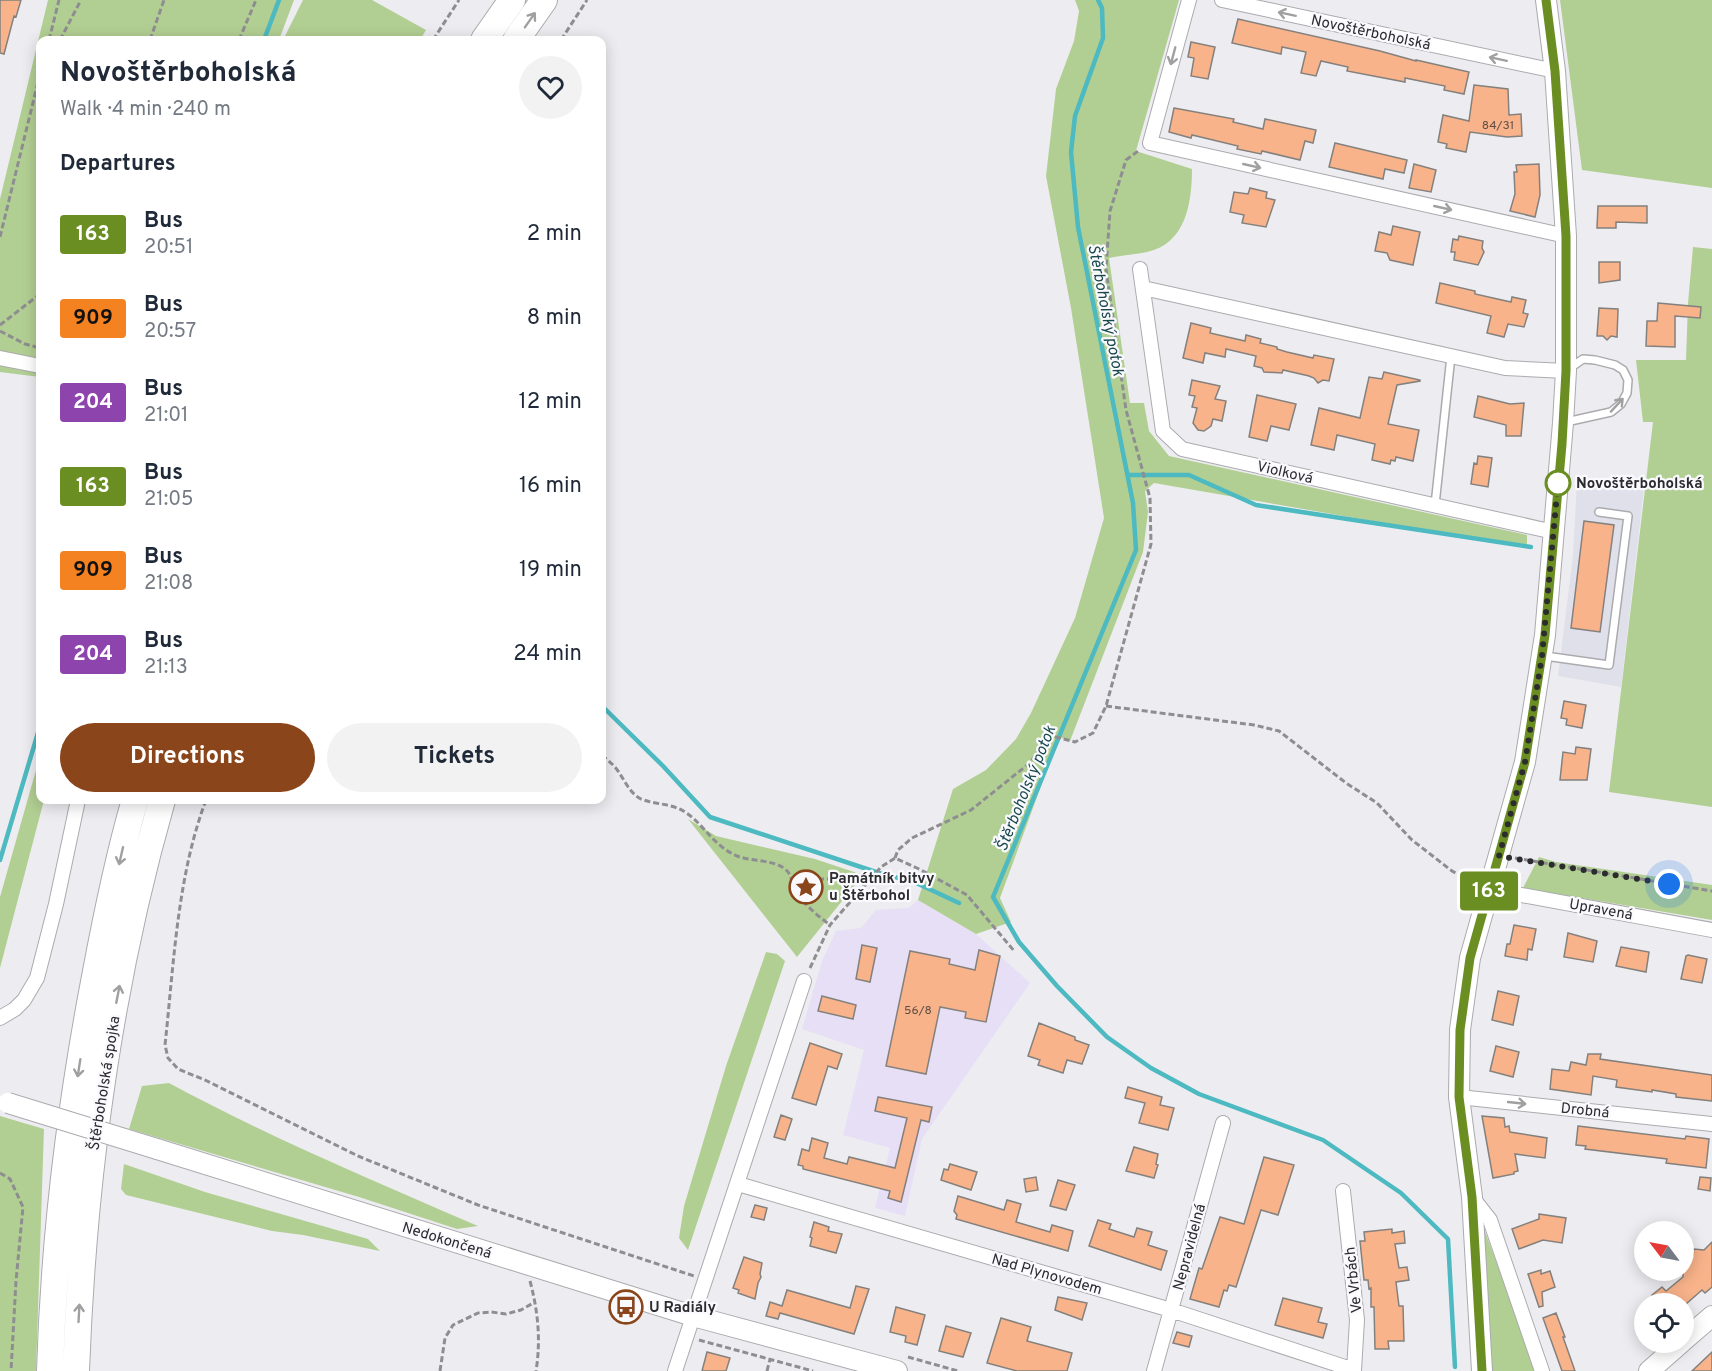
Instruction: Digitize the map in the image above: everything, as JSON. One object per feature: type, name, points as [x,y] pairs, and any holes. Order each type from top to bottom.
[{"type":"highway","points":[[487,36],[512,0]]},
{"type":"highway","points":[[519,36],[544,0]]},
{"type":"highway","name":"Štěrboholská spojka","points":[[50,1371],[56,1258],[74,1096],[102,938],[134,804]]},
{"type":"highway","name":"Štěrboholská spojka","points":[[76,1371],[83,1240],[100,1092],[125,958],[161,804]]},
{"type":"street","points":[[1189,0],[1149,143],[1566,236]]},
{"type":"street","name":"Novoštěrboholská","points":[[1222,0],[1555,71]]},
{"type":"street","points":[[1482,1371],[1472,1197],[1459,1097],[1460,1030],[1470,958],[1525,762],[1542,656],[1554,532],[1566,371],[1566,236],[1555,71],[1546,0]]},
{"type":"street","name":"Violková","points":[[1140,269],[1163,431],[1182,449],[1554,532]]},
{"type":"street","points":[[1143,288],[1505,368],[1566,371]]},
{"type":"street","points":[[0,358],[36,365]]},
{"type":"street","points":[[0,1018],[24,1000],[37,978],[56,904],[77,804]]},
{"type":"street","name":"Upravená","points":[[1489,889],[1712,930]]},
{"type":"street","points":[[675,1371],[804,981]]},
{"type":"street","name":"Drobná","points":[[1459,1097],[1712,1124]]},
{"type":"street","name":"Nedokončená","points":[[4,1101],[693,1316],[897,1371]]},
{"type":"street","name":"Nepravidelná","points":[[1154,1371],[1223,1123]]},
{"type":"street","name":"Nad Plynovodem","points":[[738,1184],[1171,1310],[1354,1370]]},
{"type":"street","name":"Ve Vrbách","points":[[1343,1191],[1357,1320],[1354,1370]]},
{"type":"street","points":[[1472,1197],[1490,1220],[1542,1371]]},
{"type":"street","points":[[1694,1332],[1712,1316]]},
{"type":"street","points":[[1649,1371],[1669,1353]]},
{"type":"lane","points":[[1435,505],[1451,356]]},
{"type":"lane","points":[[1563,423],[1611,412],[1621,404],[1627,393],[1628,380],[1623,370],[1615,365],[1596,360],[1583,359],[1566,371]]},
{"type":"lane","points":[[1542,656],[1609,665],[1628,516],[1599,512]]},
{"type":"path","points":[[50,36],[59,0]]},
{"type":"path","points":[[62,36],[81,0]]},
{"type":"path","points":[[151,36],[164,0]]},
{"type":"path","points":[[241,36],[256,0]]},
{"type":"path","points":[[436,36],[459,0]]},
{"type":"path","points":[[564,36],[587,0]]},
{"type":"path","points":[[0,237],[36,90]]},
{"type":"path","points":[[804,981],[830,925],[881,867],[895,858],[898,850],[912,838],[971,810],[1031,762],[1047,737],[1052,736],[1075,742],[1093,733],[1106,706],[1151,544],[1150,498],[1126,410],[1106,268],[1110,211],[1126,160],[1149,143]]},
{"type":"path","points":[[0,325],[36,297]]},
{"type":"path","points":[[0,331],[36,347]]},
{"type":"path","points":[[1106,706],[1279,730],[1346,783],[1377,802],[1412,840],[1452,871],[1489,889]]},
{"type":"path","points":[[606,758],[640,798],[669,804],[686,813],[714,842],[738,856],[784,868],[794,888],[805,902],[817,916],[830,925]]},
{"type":"path","points":[[204,804],[198,820],[187,870],[165,1045],[168,1058],[178,1069],[205,1080],[358,1156],[412,1179],[478,1205],[705,1279]]},
{"type":"path","points":[[1499,856],[1712,891]]},
{"type":"path","points":[[895,858],[968,895],[1016,952]]},
{"type":"path","points":[[805,902],[814,878]]},
{"type":"path","points":[[791,879],[838,879],[866,885]]},
{"type":"path","points":[[0,1173],[10,1179],[23,1208],[11,1371]]},
{"type":"path","points":[[528,1277],[535,1302],[539,1352],[536,1371]]},
{"type":"path","points":[[440,1371],[444,1338],[453,1325],[478,1313],[506,1314],[521,1310],[535,1302]]},
{"type":"path","points":[[767,1371],[770,1359]]},
{"type":"shaded area","points":[[1577,481],[1644,489],[1621,687],[1558,676],[1573,555]]},
{"type":"shaded area","points":[[918,900],[976,934],[1030,983],[922,1139],[905,1216],[875,1208],[890,1148],[843,1135],[864,1050],[802,1029],[822,961],[836,931],[861,928],[876,910],[909,908]]},
{"type":"green space","points":[[48,0],[294,0],[280,36],[39,36]]},
{"type":"green space","points":[[303,0],[372,0],[426,30],[422,36],[285,36]]},
{"type":"green space","points":[[1075,0],[1179,0],[1136,151],[1192,169],[1188,208],[1178,231],[1160,247],[1147,252],[1109,258],[1130,403],[1144,403],[1149,431],[1169,456],[1527,535],[1527,548],[1154,483],[1145,491],[1148,512],[1143,552],[1070,741],[1059,737],[1000,898],[1011,922],[976,934],[918,900],[953,789],[986,770],[1016,739],[1031,713],[1075,618],[1104,518],[1071,308],[1046,176],[1056,89],[1074,41],[1079,11]]},
{"type":"green space","points":[[1560,0],[1712,0],[1712,188],[1582,170]]},
{"type":"green space","points":[[36,50],[36,376],[0,372],[0,199]]},
{"type":"green space","points":[[1693,247],[1712,249],[1712,807],[1609,792],[1653,422],[1643,422],[1636,360],[1686,360]]},
{"type":"green space","points":[[36,770],[36,804],[43,804],[0,968],[0,897]]},
{"type":"green space","points":[[688,819],[716,836],[815,859],[863,875],[797,957]]},
{"type":"green space","points":[[1539,857],[1556,862],[1712,885],[1712,920],[1523,888]]},
{"type":"green space","points":[[766,952],[777,954],[785,961],[688,1250],[679,1238],[684,1206],[726,1066]]},
{"type":"green space","points":[[169,1083],[283,1140],[478,1226],[457,1229],[359,1197],[129,1129],[142,1086]]},
{"type":"green space","points":[[0,1116],[44,1129],[36,1371],[0,1371]]},
{"type":"green space","points":[[124,1164],[205,1192],[368,1239],[380,1251],[272,1231],[126,1195],[121,1189]]},
{"type":"green space","points":[[1481,1221],[1537,1371],[1491,1371]]},
{"type":"building","points":[[0,0],[21,0],[16,17],[14,16],[4,54],[0,53]]},
{"type":"building","points":[[1238,19],[1469,72],[1464,94],[1444,90],[1445,86],[1405,78],[1405,82],[1347,71],[1348,67],[1321,61],[1316,76],[1301,73],[1306,52],[1282,47],[1281,54],[1232,43]]},
{"type":"building","points":[[1191,42],[1215,47],[1208,79],[1191,76],[1194,58],[1188,57]]},
{"type":"building","points":[[1474,85],[1508,89],[1509,115],[1521,114],[1522,136],[1507,137],[1470,132],[1466,152],[1446,148],[1447,144],[1438,142],[1443,115],[1469,121]]},
{"type":"building","points":[[1174,108],[1234,119],[1233,122],[1263,129],[1265,119],[1316,130],[1313,143],[1305,141],[1300,160],[1262,151],[1261,154],[1192,135],[1191,138],[1169,132]]},
{"type":"building","points":[[1335,143],[1407,160],[1404,173],[1385,169],[1383,179],[1329,167]]},
{"type":"building","points":[[1414,164],[1436,170],[1431,192],[1409,188]]},
{"type":"building","points":[[1539,164],[1540,195],[1535,217],[1510,211],[1515,194],[1516,165]]},
{"type":"building","points":[[1250,188],[1267,192],[1266,198],[1275,200],[1266,227],[1242,223],[1244,215],[1230,212],[1234,192],[1248,194]]},
{"type":"building","points":[[1598,206],[1647,206],[1647,223],[1616,222],[1616,228],[1597,228]]},
{"type":"building","points":[[1393,226],[1420,232],[1413,265],[1390,260],[1387,253],[1375,251],[1379,232],[1391,235]]},
{"type":"building","points":[[1459,236],[1483,241],[1484,252],[1478,265],[1454,260],[1455,252],[1451,252],[1453,239],[1458,240]]},
{"type":"building","points":[[1599,262],[1620,262],[1620,280],[1599,283]]},
{"type":"building","points":[[1440,283],[1511,302],[1512,297],[1526,300],[1523,313],[1528,314],[1524,327],[1508,324],[1504,337],[1487,333],[1491,316],[1436,303]]},
{"type":"building","points":[[1658,303],[1701,307],[1700,318],[1675,316],[1675,347],[1646,346],[1647,321],[1657,321]]},
{"type":"building","points":[[1599,308],[1618,309],[1617,337],[1611,336],[1607,340],[1603,336],[1597,336]]},
{"type":"building","points":[[1191,323],[1211,328],[1210,333],[1245,341],[1246,335],[1261,339],[1260,343],[1287,352],[1313,358],[1314,355],[1334,359],[1329,381],[1323,380],[1318,383],[1309,376],[1283,370],[1282,373],[1264,372],[1262,368],[1254,366],[1256,356],[1226,349],[1225,357],[1205,353],[1203,363],[1183,358]]},
{"type":"building","points":[[1384,372],[1420,380],[1397,385],[1388,424],[1419,430],[1413,461],[1396,457],[1395,461],[1391,460],[1390,464],[1372,460],[1375,444],[1337,435],[1334,450],[1311,445],[1319,408],[1360,418],[1369,377],[1382,379]]},
{"type":"building","points":[[1192,380],[1220,386],[1215,399],[1226,401],[1222,421],[1213,419],[1211,426],[1204,431],[1198,430],[1193,423],[1197,408],[1192,407],[1195,396],[1189,395]]},
{"type":"building","points":[[1257,395],[1296,404],[1289,430],[1271,426],[1267,441],[1249,437]]},
{"type":"building","points":[[1478,396],[1510,404],[1524,403],[1521,436],[1506,436],[1506,425],[1474,417]]},
{"type":"building","points":[[1478,456],[1492,458],[1488,487],[1471,484],[1474,463],[1477,464]]},
{"type":"building","points":[[1584,521],[1614,525],[1600,632],[1571,628]]},
{"type":"building","points":[[1564,701],[1586,705],[1582,728],[1566,725],[1567,719],[1561,718]]},
{"type":"building","points":[[1576,747],[1591,749],[1587,780],[1560,780],[1563,752],[1575,754]]},
{"type":"building","points":[[1514,925],[1536,929],[1532,950],[1528,949],[1527,960],[1505,956]]},
{"type":"building","points":[[1568,933],[1597,941],[1593,962],[1564,957]]},
{"type":"building","points":[[862,945],[877,948],[870,982],[856,979]]},
{"type":"building","points":[[1621,947],[1649,952],[1646,972],[1616,966]]},
{"type":"building","points":[[979,950],[1000,956],[986,1022],[965,1018],[966,1012],[940,1007],[926,1074],[886,1066],[910,951],[950,959],[949,964],[975,970]]},
{"type":"building","points":[[1688,955],[1707,959],[1702,983],[1681,979]]},
{"type":"building","points":[[1498,991],[1519,996],[1513,1025],[1492,1020]]},
{"type":"building","points":[[822,996],[856,1005],[853,1019],[818,1011]]},
{"type":"building","points":[[1039,1023],[1089,1045],[1082,1064],[1067,1060],[1063,1073],[1038,1065],[1040,1060],[1028,1056]]},
{"type":"building","points":[[810,1043],[842,1054],[837,1069],[828,1066],[816,1105],[792,1098]]},
{"type":"building","points":[[1496,1046],[1519,1052],[1513,1077],[1490,1071]]},
{"type":"building","points":[[1588,1054],[1601,1054],[1600,1059],[1712,1075],[1712,1101],[1676,1097],[1676,1094],[1652,1090],[1652,1092],[1616,1087],[1617,1080],[1593,1076],[1591,1095],[1550,1089],[1552,1069],[1569,1071],[1571,1062],[1586,1065]]},
{"type":"building","points":[[1128,1087],[1162,1097],[1160,1105],[1174,1108],[1168,1130],[1139,1123],[1145,1103],[1125,1098]]},
{"type":"building","points":[[878,1097],[932,1107],[929,1122],[921,1120],[901,1202],[888,1198],[890,1191],[803,1169],[803,1166],[798,1165],[802,1149],[809,1151],[812,1138],[828,1143],[824,1158],[847,1164],[849,1157],[895,1168],[907,1118],[875,1111]]},
{"type":"building","points":[[781,1115],[792,1119],[785,1140],[774,1137]]},
{"type":"building","points":[[1482,1116],[1504,1118],[1505,1127],[1509,1126],[1510,1132],[1547,1138],[1545,1158],[1515,1154],[1518,1171],[1514,1174],[1493,1178]]},
{"type":"building","points":[[1578,1126],[1685,1139],[1686,1136],[1709,1139],[1706,1168],[1666,1163],[1667,1159],[1585,1149],[1586,1146],[1576,1145]]},
{"type":"building","points":[[1134,1147],[1158,1154],[1156,1164],[1158,1165],[1154,1178],[1126,1171]]},
{"type":"building","points":[[1264,1157],[1294,1165],[1278,1215],[1261,1210],[1236,1287],[1229,1285],[1227,1291],[1224,1290],[1219,1307],[1190,1299],[1199,1268],[1202,1269],[1220,1217],[1244,1224]]},
{"type":"building","points":[[950,1164],[977,1172],[971,1190],[941,1180],[944,1169],[948,1170]]},
{"type":"building","points":[[1036,1177],[1038,1190],[1026,1192],[1024,1179]]},
{"type":"building","points":[[1700,1177],[1711,1178],[1710,1191],[1698,1189]]},
{"type":"building","points":[[1058,1180],[1075,1185],[1066,1210],[1050,1206]]},
{"type":"building","points":[[958,1196],[1004,1210],[1007,1200],[1021,1204],[1016,1222],[1050,1232],[1052,1225],[1073,1231],[1068,1251],[956,1219],[957,1215],[954,1211]]},
{"type":"building","points":[[755,1205],[767,1208],[764,1220],[751,1217]]},
{"type":"building","points":[[1539,1214],[1566,1218],[1562,1243],[1543,1240],[1519,1249],[1512,1229],[1539,1219]]},
{"type":"building","points":[[1098,1220],[1111,1224],[1109,1229],[1134,1237],[1137,1228],[1152,1232],[1148,1245],[1167,1251],[1161,1270],[1089,1246]]},
{"type":"building","points":[[814,1222],[829,1227],[828,1231],[842,1234],[836,1253],[810,1246]]},
{"type":"building","points":[[1392,1229],[1392,1233],[1404,1231],[1405,1243],[1395,1244],[1399,1268],[1407,1267],[1409,1280],[1396,1282],[1399,1306],[1403,1306],[1404,1341],[1388,1341],[1389,1349],[1375,1349],[1374,1307],[1371,1307],[1371,1288],[1369,1289],[1368,1280],[1364,1280],[1360,1241],[1365,1241],[1364,1232]]},
{"type":"building","points":[[1712,1242],[1712,1287],[1705,1293],[1702,1290],[1694,1297],[1694,1293],[1654,1293],[1662,1287],[1666,1291],[1678,1281],[1694,1281],[1694,1249],[1704,1250]]},
{"type":"building","points":[[744,1257],[762,1263],[755,1299],[738,1293],[739,1290],[733,1288]]},
{"type":"building","points":[[1541,1270],[1541,1274],[1550,1271],[1555,1287],[1542,1292],[1543,1306],[1539,1307],[1528,1274]]},
{"type":"building","points":[[856,1286],[869,1289],[854,1334],[780,1313],[778,1319],[766,1316],[770,1302],[782,1306],[787,1290],[850,1308]]},
{"type":"building","points":[[1058,1297],[1087,1303],[1082,1320],[1055,1310]]},
{"type":"building","points":[[1283,1298],[1322,1308],[1318,1322],[1327,1324],[1323,1338],[1275,1325]]},
{"type":"building","points":[[896,1307],[925,1315],[917,1345],[905,1342],[906,1336],[890,1332]]},
{"type":"building","points":[[1556,1313],[1575,1371],[1562,1371],[1543,1318]]},
{"type":"building","points":[[1001,1318],[1031,1327],[1027,1341],[1072,1353],[1067,1371],[1017,1371],[987,1363]]},
{"type":"building","points":[[946,1326],[971,1333],[963,1357],[939,1351]]},
{"type":"building","points":[[1177,1332],[1192,1336],[1189,1347],[1173,1343]]},
{"type":"building","points":[[707,1352],[730,1358],[726,1371],[702,1371]]},
{"type":"building","points":[[1712,1352],[1712,1371],[1692,1371]]},
{"type":"waterway","points":[[266,36],[279,0]]},
{"type":"waterway","name":"Štěrboholský potok","points":[[1098,0],[1102,8],[1103,38],[1075,116],[1071,152],[1078,227],[1133,503],[1136,550],[993,897],[1019,942],[1057,986],[1107,1037],[1151,1068],[1199,1094],[1323,1140],[1401,1193],[1448,1239],[1455,1367]]},
{"type":"waterway","points":[[1128,475],[1189,475],[1256,505],[1531,547]]},
{"type":"waterway","points":[[606,710],[663,766],[710,817],[888,876],[910,880],[959,903]]},
{"type":"waterway","points":[[0,860],[36,739]]},
{"type":"bus line","name":"163","points":[[1482,1371],[1472,1197],[1459,1097],[1460,1030],[1470,958],[1525,762],[1545,635],[1562,444],[1566,371],[1566,236],[1555,71],[1546,0]]},
{"type":"place","name":"Novoštěrboholská","points":[[1558,483]]},
{"type":"place","name":"Památník bitvy u Štěrbohol","points":[[806,887]]},
{"type":"place","name":"U Radiály","points":[[626,1307]]},
{"type":"route","points":[[1558,483],[1542,656],[1525,762],[1499,856],[1669,884]]}]
